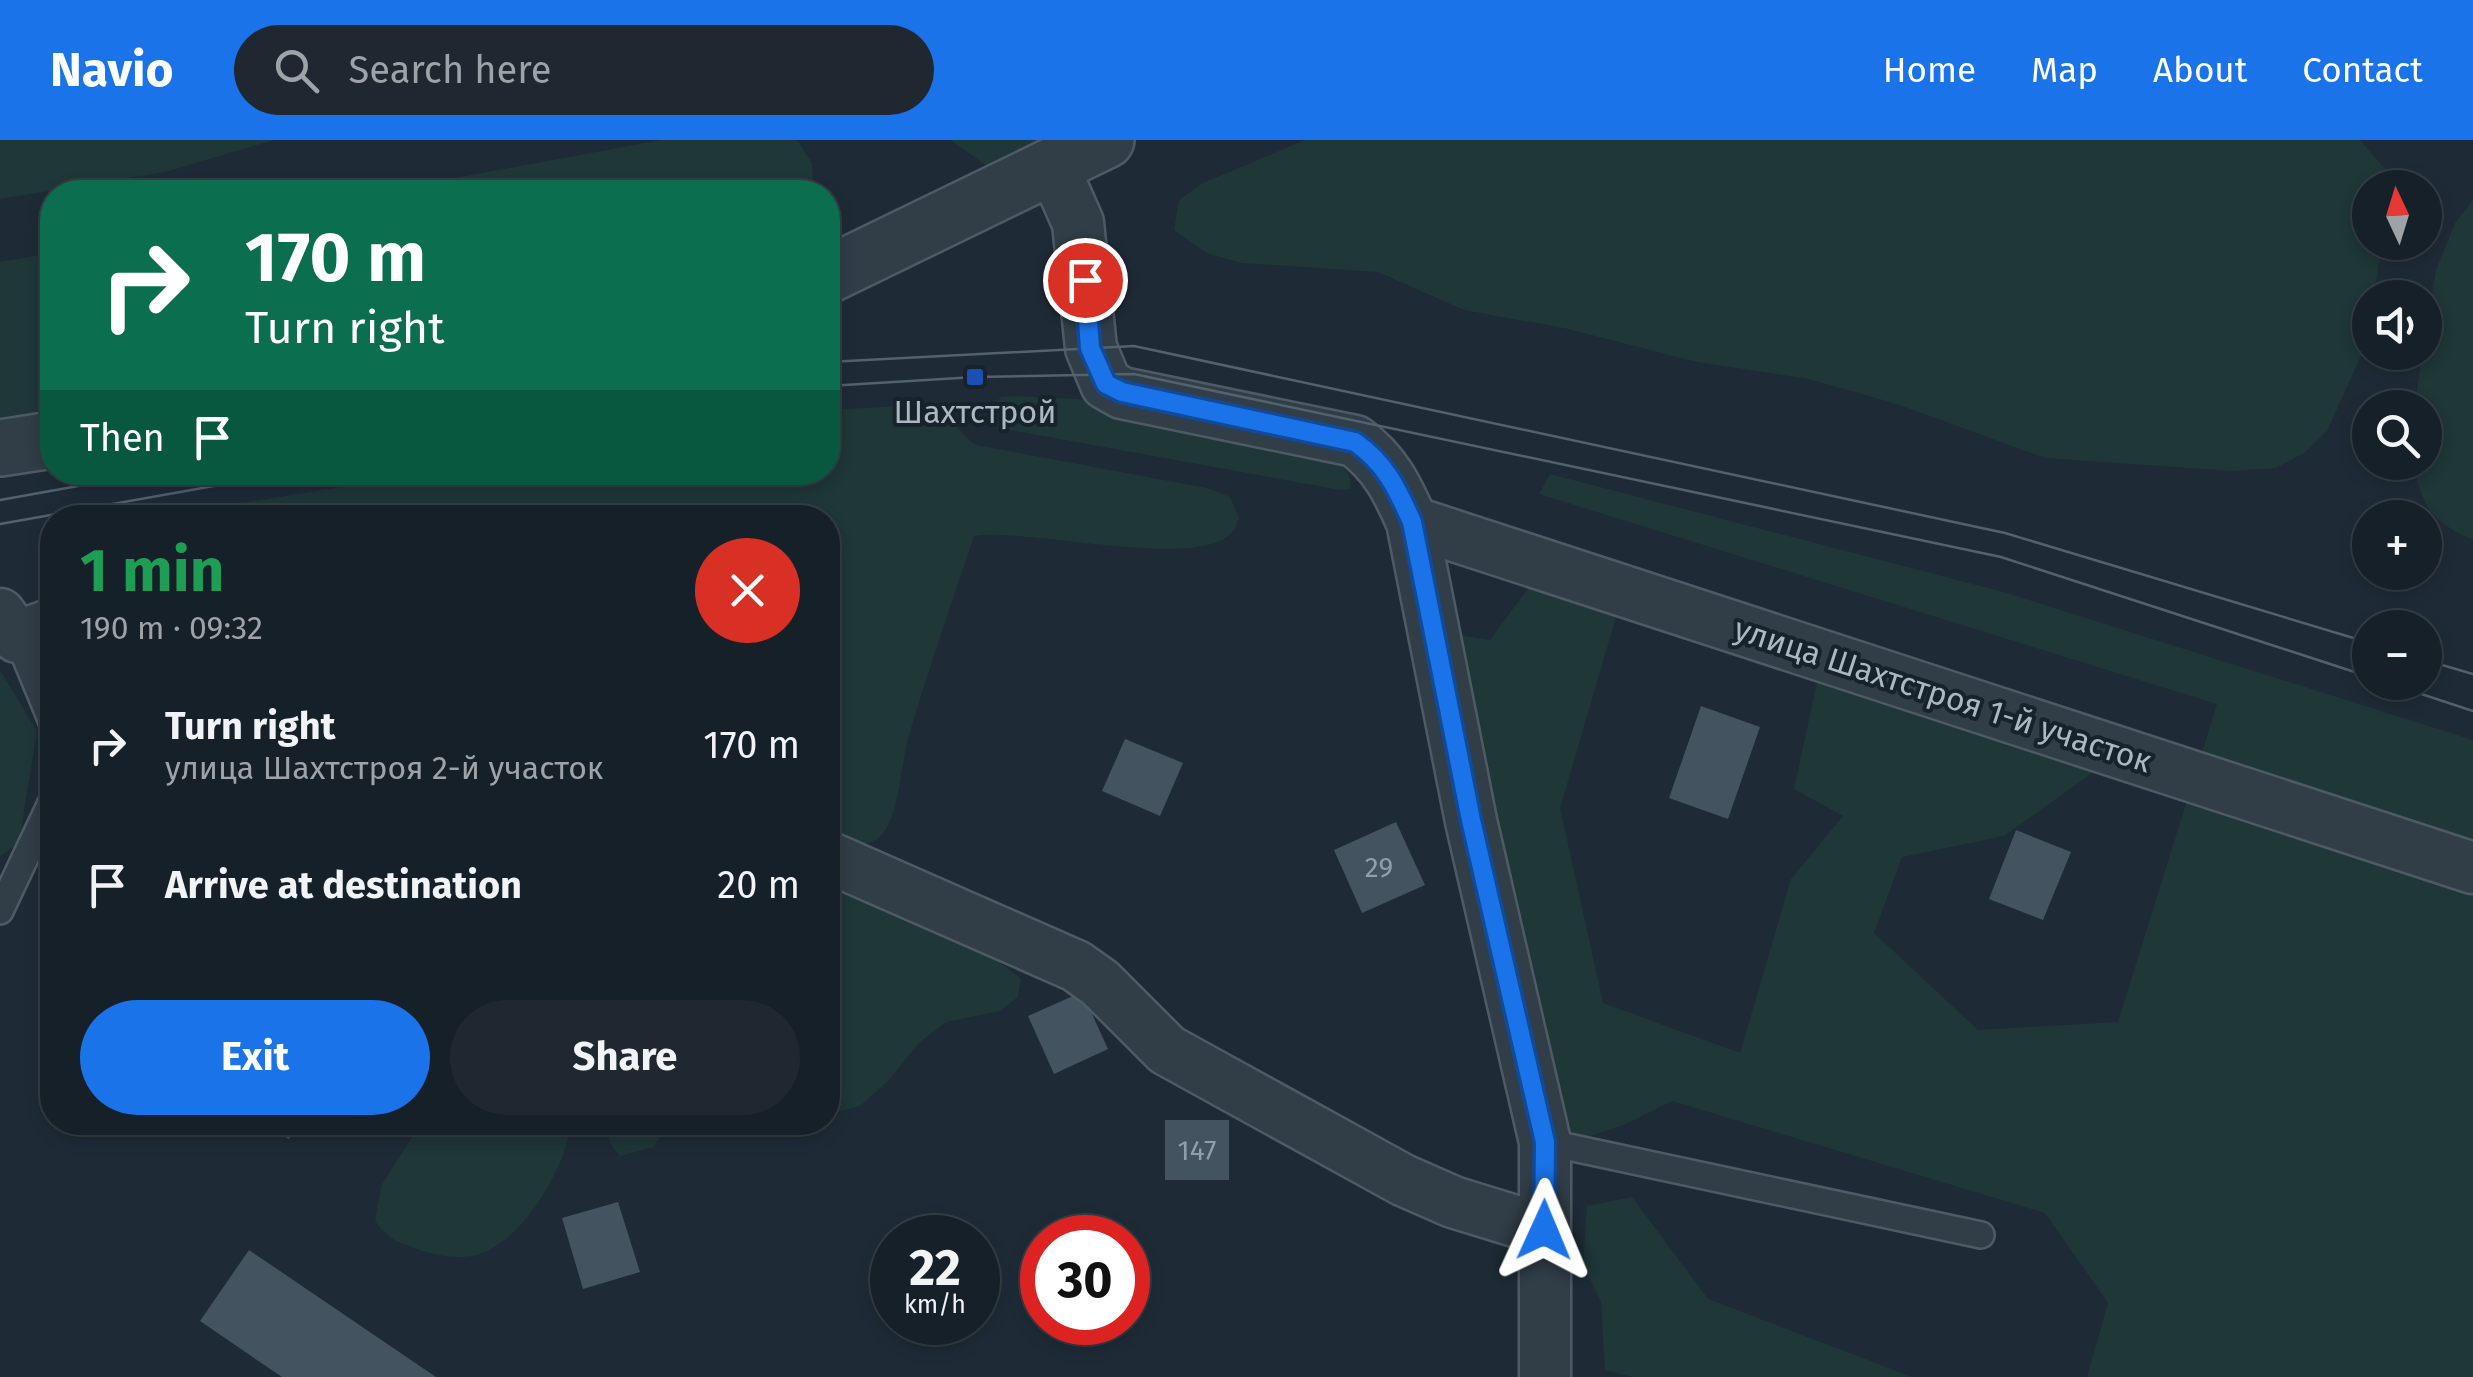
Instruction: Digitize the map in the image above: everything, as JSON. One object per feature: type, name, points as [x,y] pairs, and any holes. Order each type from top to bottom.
[{"type":"street","points":[[840,269],[1106,140]]},
{"type":"street","points":[[1052,166],[1078,223],[1090,348],[1106,384],[1122,392],[1355,442],[1378,458],[1412,522],[1471,820],[1545,1142],[1545,1377]]},
{"type":"street","points":[[0,448],[40,442]]},
{"type":"street","name":"улица Шахтстроя 1-й участок","points":[[1412,522],[2473,868]]},
{"type":"street","points":[[840,862],[1076,966],[1110,992],[1168,1050],[1403,1180],[1453,1202],[1544,1230]]},
{"type":"lane","points":[[23,625],[40,682]]},
{"type":"lane","points":[[0,912],[40,827]]},
{"type":"lane","points":[[1545,1142],[1981,1235]]},
{"type":"green space","points":[[0,140],[274,140],[165,172],[116,180],[40,180],[40,192],[0,199]]},
{"type":"green space","points":[[661,140],[797,140],[812,163],[813,180],[444,180]]},
{"type":"green space","points":[[950,140],[1076,140],[1009,172],[987,166]]},
{"type":"green space","points":[[1305,140],[2360,140],[2386,170],[2352,170],[2352,260],[2380,260],[2376,280],[2352,280],[2355,370],[2327,431],[2304,453],[2276,468],[2233,471],[2045,458],[1897,404],[1809,379],[1697,362],[1564,328],[1464,310],[1378,272],[1242,263],[1206,253],[1174,230],[1179,200],[1203,183]]},
{"type":"green space","points":[[2473,200],[2473,540],[2442,522],[2442,500],[2424,500],[2418,480],[2442,480],[2442,390],[2417,390],[2420,370],[2442,370],[2442,280],[2434,280],[2455,223]]},
{"type":"green space","points":[[40,255],[40,412],[0,420],[0,262]]},
{"type":"green space","points":[[1001,397],[1110,405],[1336,462],[1348,474],[1350,489],[1000,428],[990,410]]},
{"type":"green space","points":[[916,405],[938,408],[976,445],[1207,488],[1230,497],[1239,518],[1232,532],[1213,543],[1185,548],[974,536],[909,735],[894,811],[884,832],[865,844],[840,841],[840,505],[231,505],[351,485],[840,485],[840,409]]},
{"type":"green space","points":[[1550,474],[2007,593],[2473,740],[2473,1377],[2087,1377],[2108,1303],[2045,1213],[1672,1101],[1624,1125],[1570,1142],[1452,634],[1490,640],[1537,576],[1619,607],[1560,808],[1603,1003],[1740,1053],[1791,879],[1843,816],[1794,789],[1821,664],[2117,755],[2004,836],[1902,857],[1874,933],[1978,1030],[2118,1022],[2217,704],[1539,494]]},
{"type":"green space","points":[[0,670],[37,731],[19,843],[0,856]]},
{"type":"green space","points":[[840,888],[954,936],[1021,979],[1018,997],[1000,1011],[946,1022],[919,1043],[887,1082],[860,1106],[840,1111]]},
{"type":"green space","points":[[413,1135],[569,1135],[552,1179],[527,1217],[496,1246],[473,1256],[432,1254],[388,1236],[375,1220],[382,1184]]},
{"type":"green space","points":[[608,1135],[662,1135],[653,1147],[620,1156]]},
{"type":"green space","points":[[1632,1197],[1708,1299],[1912,1377],[1633,1377],[1605,1370],[1601,1302],[1583,1265],[1587,1206]]},
{"type":"building","points":[[1701,706],[1760,727],[1728,819],[1669,798]]},
{"type":"building","points":[[1125,739],[1183,763],[1160,816],[1102,791]]},
{"type":"building","points":[[1396,822],[1425,885],[1362,913],[1334,850]]},
{"type":"building","points":[[2016,830],[2071,852],[2043,920],[1989,899]]},
{"type":"building","points":[[1082,992],[1108,1049],[1054,1074],[1028,1016]]},
{"type":"building","points":[[1165,1120],[1229,1120],[1229,1180],[1165,1180]]},
{"type":"building","points":[[618,1202],[640,1272],[583,1289],[562,1218]]},
{"type":"building","points":[[249,1250],[436,1377],[282,1377],[200,1321]]},
{"type":"tram line","points":[[840,361],[1134,346],[2005,533],[2352,638]]},
{"type":"tram line","points":[[840,385],[975,377],[1134,374],[2001,557],[2352,671]]},
{"type":"tram line","points":[[0,500],[84,485]]},
{"type":"tram line","points":[[107,505],[220,485]]},
{"type":"tram line","points":[[0,524],[40,517]]},
{"type":"tram line","points":[[2442,665],[2473,674]]},
{"type":"tram line","points":[[2440,700],[2473,711]]},
{"type":"place","name":"Шахтстрой","points":[[975,377]]},
{"type":"route","points":[[1085,280],[1090,348],[1106,384],[1122,392],[1355,442],[1378,458],[1394,482],[1412,522],[1471,820],[1545,1142],[1544,1230]]}]
